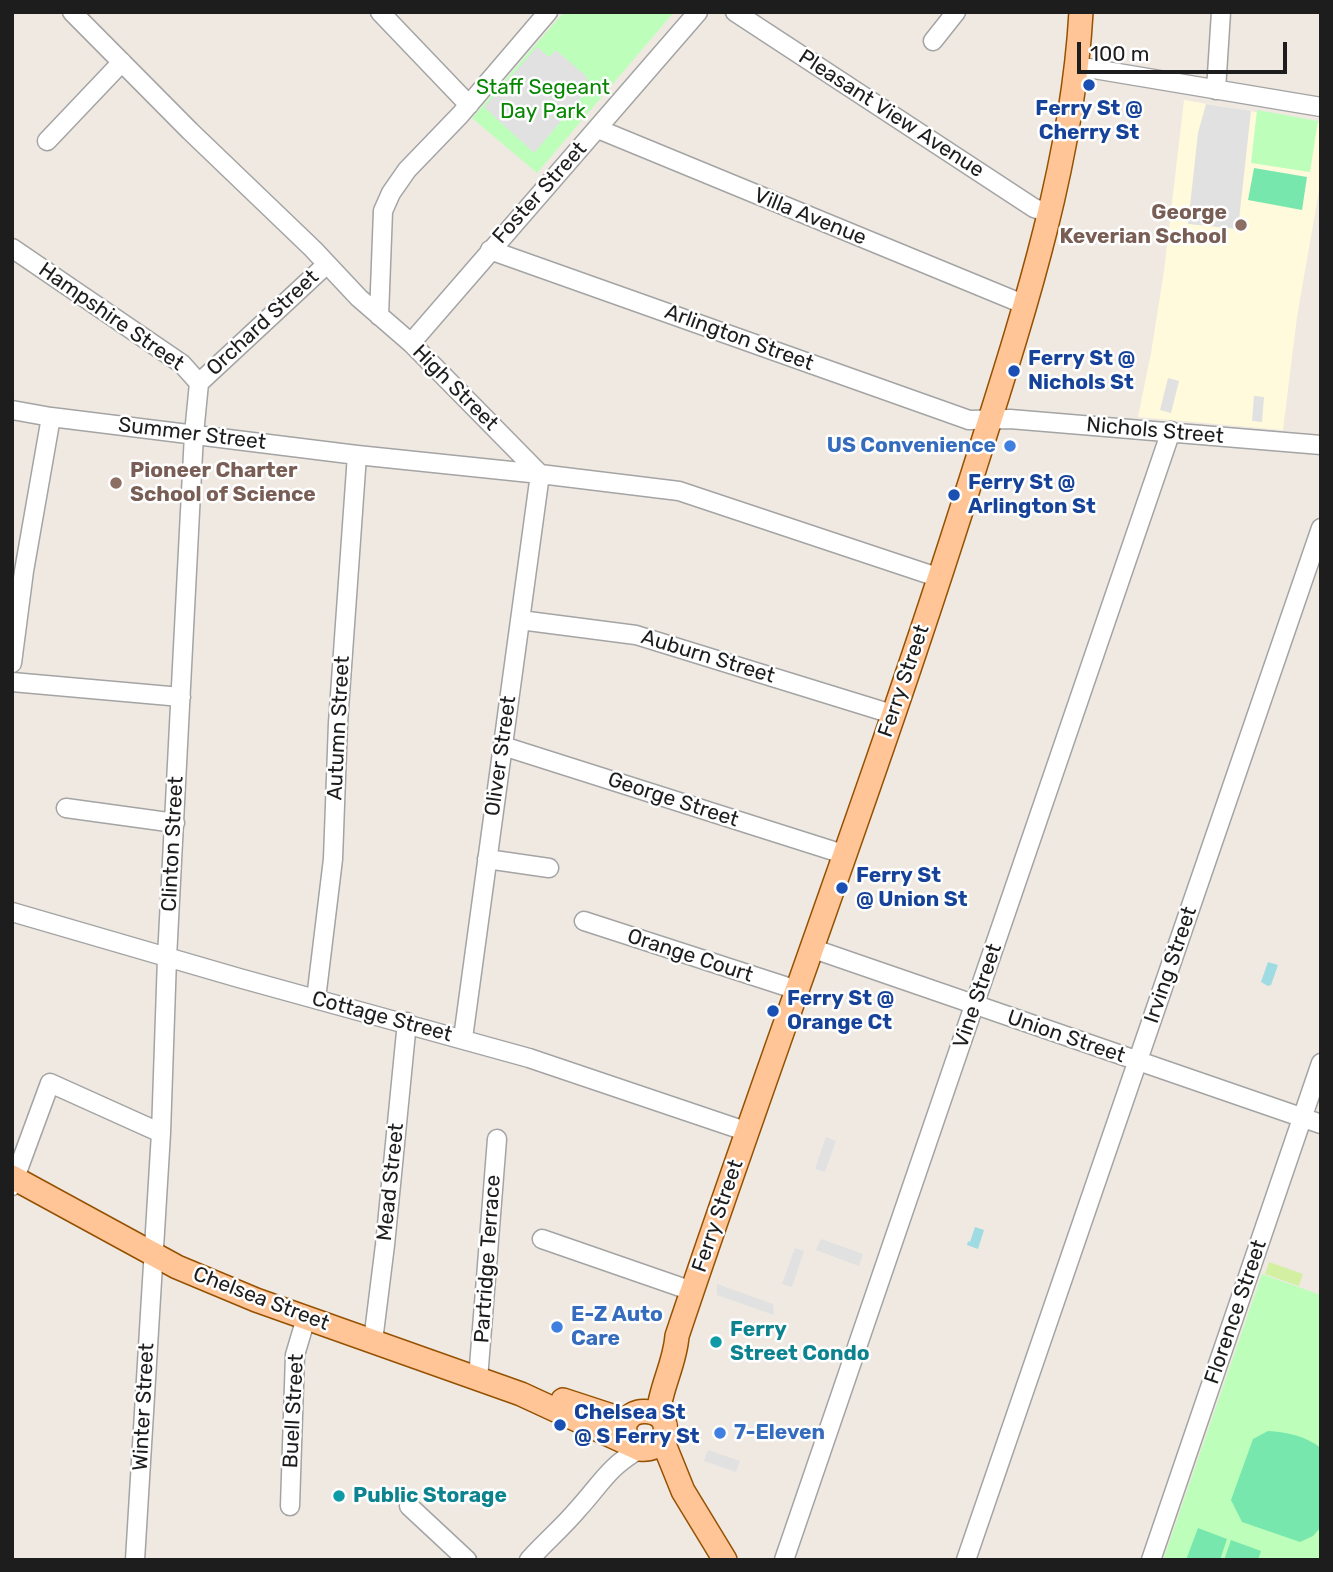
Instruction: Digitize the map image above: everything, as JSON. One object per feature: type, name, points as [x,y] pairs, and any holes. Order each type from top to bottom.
[{"type":"main road","name":"Ferry Street","points":[[643,1415],[666,1353],[677,1336],[940,578],[1049,213],[1068,124],[1076,66],[1075,14]]},
{"type":"main road","name":"Chelsea Street","points":[[13,1180],[177,1267],[306,1318],[522,1394],[646,1445]]},
{"type":"main road","name":"Chelsea Street","points":[[522,1394],[550,1397],[590,1407],[621,1419],[643,1415]]},
{"type":"main road","points":[[646,1445],[664,1427],[643,1415],[625,1430],[646,1445],[683,1491],[725,1560]]},
{"type":"street","name":"High Street","points":[[72,12],[359,298],[411,343],[540,474]]},
{"type":"street","points":[[380,12],[469,105]]},
{"type":"street","points":[[379,316],[383,211],[391,193],[407,170],[469,105],[548,12]]},
{"type":"street","name":"Foster Street","points":[[411,343],[698,12]]},
{"type":"street","name":"Pleasant View Avenue","points":[[735,12],[1034,208],[1049,213]]},
{"type":"street","points":[[933,41],[956,12]]},
{"type":"street","points":[[1216,90],[1221,12]]},
{"type":"street","points":[[47,141],[122,62]]},
{"type":"street","points":[[1076,66],[1321,107]]},
{"type":"street","name":"Villa Avenue","points":[[597,129],[1023,304]]},
{"type":"street","name":"Hampshire Street","points":[[12,248],[182,364],[199,383],[194,434]]},
{"type":"street","name":"Arlington Street","points":[[490,250],[966,419],[989,419]]},
{"type":"street","name":"Orchard Street","points":[[199,383],[327,264]]},
{"type":"street","name":"Summer Street","points":[[12,410],[357,455],[540,474]]},
{"type":"street","points":[[12,663],[18,571],[51,417]]},
{"type":"street","name":"Nichols Street","points":[[989,419],[1171,431],[1321,445]]},
{"type":"street","name":"Vine Street","points":[[784,1560],[1171,431]]},
{"type":"street","name":"Clinton Street","points":[[153,1254],[194,434]]},
{"type":"street","name":"Autumn Street","points":[[316,999],[333,859],[338,723],[357,455]]},
{"type":"street","points":[[540,474],[679,491],[940,578]]},
{"type":"street","name":"Oliver Street","points":[[463,1038],[540,474]]},
{"type":"street","name":"Irving Street","points":[[966,1560],[1321,528]]},
{"type":"street","name":"Auburn Street","points":[[520,620],[636,635],[892,714]]},
{"type":"street","points":[[12,682],[181,697]]},
{"type":"street","name":"George Street","points":[[503,746],[843,854]]},
{"type":"street","points":[[66,808],[175,823]]},
{"type":"street","points":[[487,859],[549,868]]},
{"type":"street","name":"Cottage Street","points":[[12,912],[167,958],[463,1038],[566,1069],[748,1132]]},
{"type":"street","name":"Orange Court","points":[[584,921],[797,990]]},
{"type":"street","name":"Union Street","points":[[811,948],[1321,1124]]},
{"type":"street","name":"Mead Street","points":[[373,1341],[407,1022]]},
{"type":"street","name":"Florence Street","points":[[1151,1560],[1321,1063]]},
{"type":"street","points":[[13,1180],[50,1083],[161,1133]]},
{"type":"street","name":"Partridge Terrace","points":[[478,1379],[497,1139]]},
{"type":"street","points":[[542,1239],[692,1291]]},
{"type":"street","name":"Winter Street","points":[[135,1560],[153,1254]]},
{"type":"street","name":"Buell Street","points":[[290,1506],[295,1355],[306,1318]]},
{"type":"street","points":[[529,1560],[616,1464],[646,1445]]},
{"type":"street","points":[[409,1506],[467,1560]]},
{"type":"shaded area","points":[[537,47],[549,57],[556,50],[586,76],[590,87],[534,153],[484,107]]},
{"type":"shaded area","name":"George Keverian School","points":[[1184,100],[1321,123],[1321,179],[1297,317],[1283,430],[1138,417],[1164,271]]},
{"type":"shaded area","points":[[1206,104],[1251,111],[1238,229],[1188,224],[1198,133]]},
{"type":"shaded area","points":[[1168,378],[1179,381],[1171,413],[1160,410]]},
{"type":"shaded area","points":[[1254,396],[1264,397],[1262,422],[1252,421]]},
{"type":"shaded area","points":[[826,1137],[836,1141],[825,1172],[815,1169]]},
{"type":"shaded area","points":[[821,1239],[863,1254],[859,1266],[816,1250]]},
{"type":"shaded area","points":[[795,1248],[804,1251],[792,1287],[782,1284]]},
{"type":"shaded area","points":[[717,1284],[773,1304],[774,1315],[717,1295]]},
{"type":"shaded area","points":[[708,1450],[740,1461],[736,1472],[704,1461]]},
{"type":"green space","name":"Staff Segeant Day Park","points":[[564,12],[674,12],[537,173],[472,118]]},
{"type":"green space","points":[[1257,110],[1318,121],[1310,172],[1251,163]]},
{"type":"green space","points":[[1254,168],[1307,177],[1302,210],[1248,200]]},
{"type":"green space","points":[[1269,1262],[1303,1274],[1299,1286],[1265,1274]]},
{"type":"green space","points":[[1262,1274],[1321,1295],[1321,1560],[1163,1560]]},
{"type":"green space","points":[[1268,1431],[1296,1435],[1321,1448],[1321,1527],[1313,1536],[1300,1542],[1242,1522],[1231,1500],[1253,1439]]},
{"type":"green space","points":[[1198,1528],[1227,1539],[1220,1560],[1186,1560]]},
{"type":"green space","points":[[1231,1540],[1261,1551],[1258,1560],[1224,1560]]},
{"type":"water","points":[[1268,962],[1278,965],[1271,985],[1268,986],[1261,982]]},
{"type":"water","points":[[975,1227],[984,1230],[978,1249],[967,1245]]},
{"type":"place","name":"Ferry St @ Cherry St","points":[[1089,85]]},
{"type":"place","name":"George Keverian School","points":[[1241,225]]},
{"type":"place","name":"Ferry St @ Nichols St","points":[[1014,371]]},
{"type":"place","name":"US Convenience","points":[[1010,446]]},
{"type":"place","name":"Pioneer Charter School of Science","points":[[116,483]]},
{"type":"place","name":"Ferry St @ Arlington St","points":[[954,495]]},
{"type":"place","name":"Ferry St @ Union St","points":[[842,888]]},
{"type":"place","name":"Ferry St @ Orange Ct","points":[[773,1011]]},
{"type":"place","name":"E-Z Auto Care","points":[[557,1327]]},
{"type":"place","name":"Ferry Street Condo","points":[[716,1342]]},
{"type":"place","name":"Chelsea St @ S Ferry St","points":[[560,1425]]},
{"type":"place","name":"7-Eleven","points":[[720,1433]]},
{"type":"place","name":"Public Storage","points":[[339,1496]]}]
